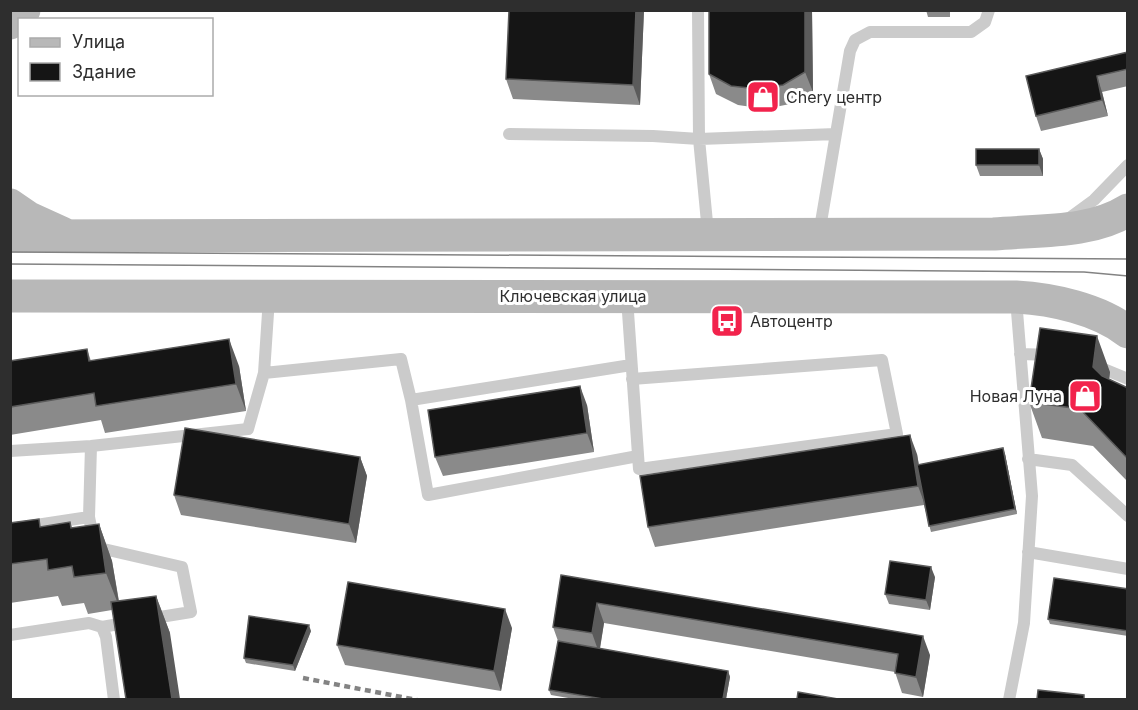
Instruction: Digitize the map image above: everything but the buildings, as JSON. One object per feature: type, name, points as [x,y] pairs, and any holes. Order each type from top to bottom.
[{"type":"main road","points":[[10,205],[29,218],[69,236]]},
{"type":"main road","points":[[10,236],[994,234],[1102,222],[1128,210]]},
{"type":"main road","name":"Ключевская улица","points":[[10,296],[1016,297],[1040,298],[1088,312],[1128,332]]},
{"type":"lane","points":[[698,10],[699,139],[708,235]]},
{"type":"lane","points":[[819,234],[850,51],[855,40],[870,32],[971,32],[985,22],[988,10]]},
{"type":"lane","points":[[509,134],[699,139],[836,134]]},
{"type":"lane","points":[[1055,229],[1094,200],[1128,165]]},
{"type":"lane","points":[[10,451],[91,446],[249,429],[264,373],[269,297]]},
{"type":"lane","points":[[626,297],[631,365],[639,470],[897,434],[882,360],[632,378]]},
{"type":"lane","points":[[1009,699],[1024,623],[1032,496],[1016,297]]},
{"type":"lane","points":[[1020,354],[1073,357],[1128,379]]},
{"type":"lane","points":[[264,373],[401,359],[411,400],[428,495],[638,456]]},
{"type":"lane","points":[[411,400],[631,365]]},
{"type":"lane","points":[[10,635],[89,623],[102,627],[191,612],[182,567],[95,547],[89,516],[91,446]]},
{"type":"lane","points":[[1028,459],[1072,465],[1128,516]]},
{"type":"lane","points":[[10,529],[89,516]]},
{"type":"lane","points":[[1028,552],[1128,569]]},
{"type":"lane","points":[[102,627],[114,699]]},
{"type":"tram line","points":[[10,252],[1128,259]]},
{"type":"tram line","points":[[10,264],[1084,272],[1128,276]]},
{"type":"railway","points":[[303,678],[417,700]]},
{"type":"place","name":"Chery центр","points":[[763,97]]},
{"type":"place","name":"Автоцентр","points":[[727,321]]},
{"type":"place","name":"Новая Луна","points":[[1085,396]]}]
